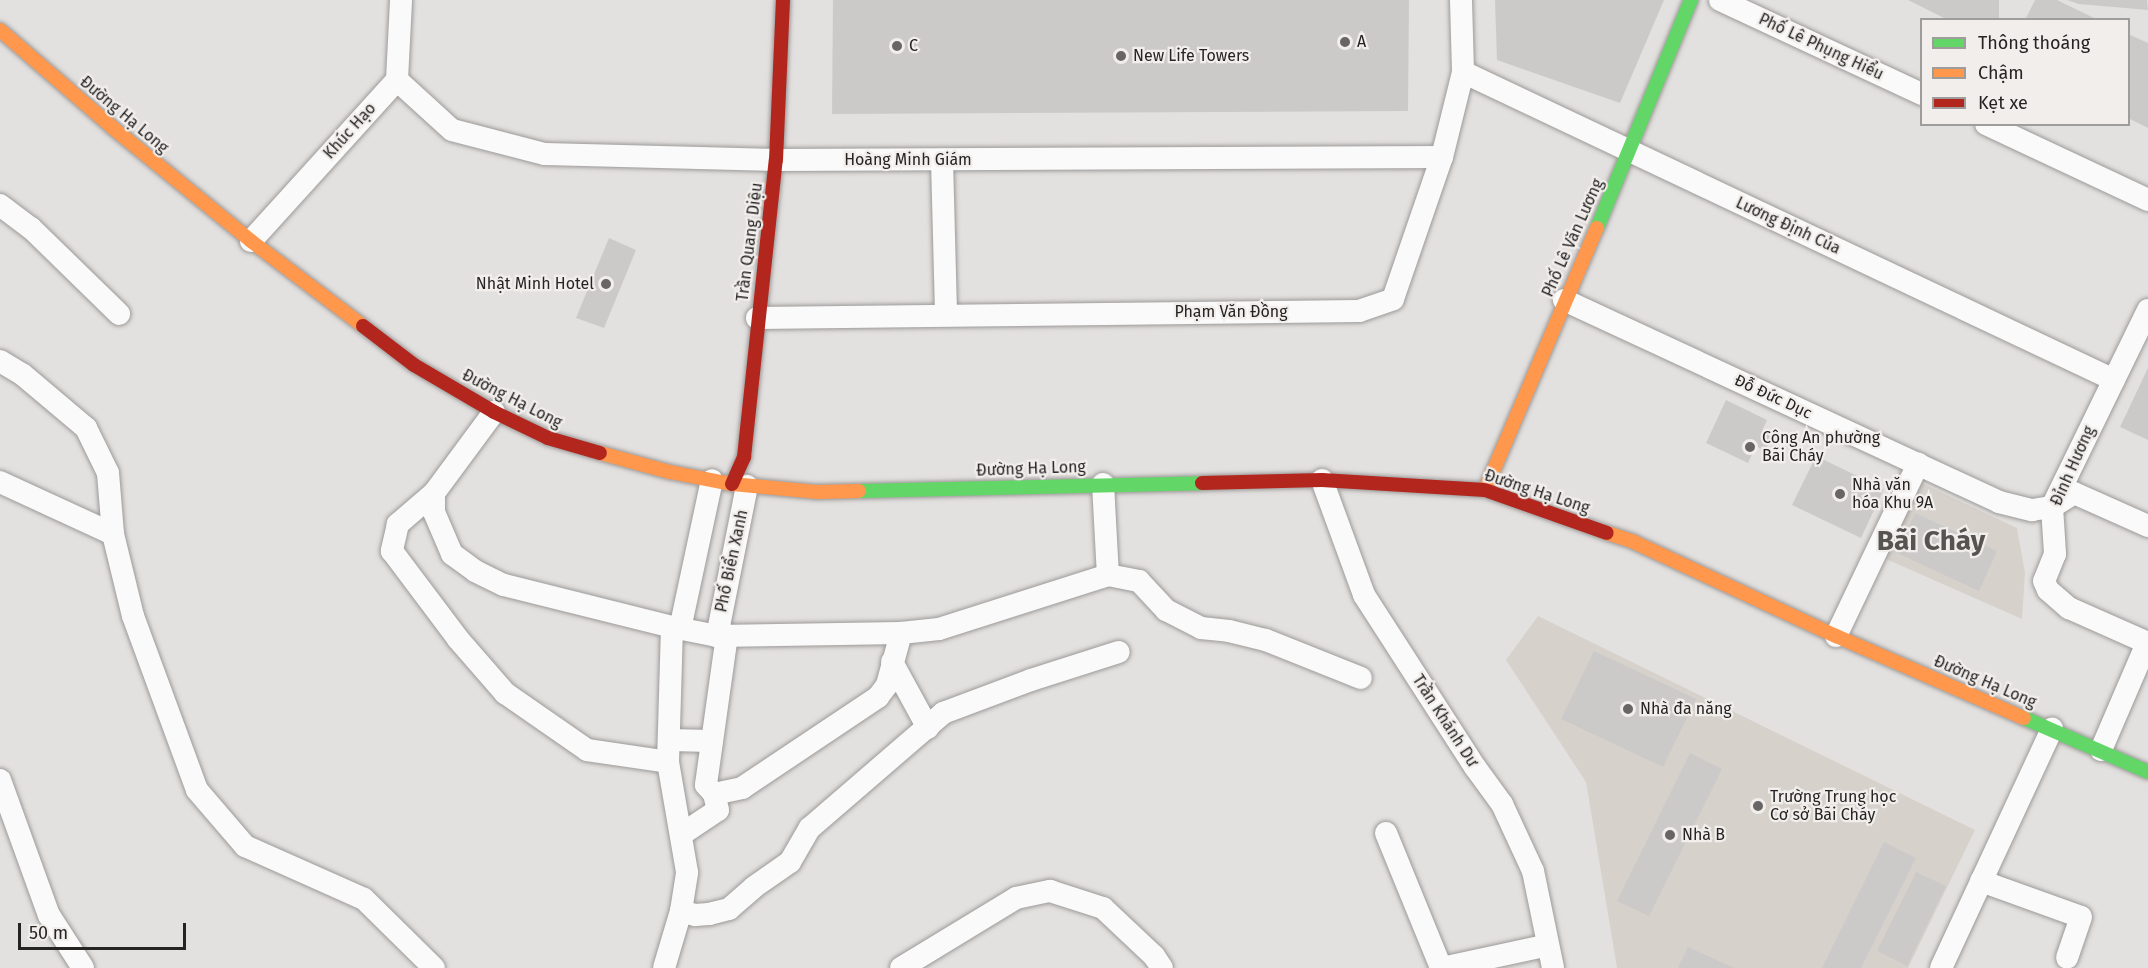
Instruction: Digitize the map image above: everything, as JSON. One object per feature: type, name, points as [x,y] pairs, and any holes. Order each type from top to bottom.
[{"type":"main road","name":"Trần Quang Diệu","points":[[730,483],[744,457],[776,160],[783,0]]},
{"type":"main road","name":"Phố Lê Văn Lương","points":[[1485,490],[1564,300],[1629,153],[1690,0]]},
{"type":"main road","name":"Đường Hạ Long","points":[[0,30],[113,129],[251,241],[414,365],[494,412],[548,438],[670,472],[730,483],[816,492],[1322,480],[1485,490],[1634,542],[1836,636],[2148,772]]},
{"type":"street","points":[[397,80],[401,0]]},
{"type":"street","name":"Phạm Văn Đồng","points":[[758,318],[1359,311],[1393,299],[1442,157],[1463,72],[1461,0]]},
{"type":"street","name":"Phố Lê Phụng Hiểu","points":[[1720,0],[1920,93]]},
{"type":"street","name":"Lương Định Của","points":[[1463,72],[1629,153],[2114,380]]},
{"type":"street","name":"Hoàng Minh Giám","points":[[397,80],[452,130],[545,154],[776,160],[1442,157]]},
{"type":"street","name":"Khúc Hạo","points":[[251,241],[397,80]]},
{"type":"street","points":[[1990,126],[2148,200]]},
{"type":"street","points":[[942,160],[946,315]]},
{"type":"street","points":[[0,205],[31,228],[119,314]]},
{"type":"street","name":"Đỗ Đức Dục","points":[[1564,300],[1999,502],[2032,510],[2052,507],[2074,493],[2148,526]]},
{"type":"street","name":"Đỉnh Hương","points":[[2148,310],[2052,507],[2055,554],[2044,581],[2048,590],[2068,608],[2148,643]]},
{"type":"street","points":[[0,361],[22,374],[86,428],[108,473],[113,534],[133,615],[197,790],[245,846],[364,899],[434,968]]},
{"type":"street","points":[[494,412],[434,493],[398,525],[392,551],[458,639],[505,693],[587,750],[669,751],[712,741]]},
{"type":"street","points":[[1836,636],[1918,464]]},
{"type":"street","name":"Trần Khánh Dư","points":[[1322,480],[1364,595],[1474,767],[1502,804],[1533,871],[1553,968]]},
{"type":"street","points":[[0,482],[113,534]]},
{"type":"street","points":[[664,968],[681,911],[687,873],[669,751],[676,628],[730,483]]},
{"type":"street","name":"Phố Biển Xanh","points":[[714,794],[706,785],[722,635],[730,483]]},
{"type":"street","points":[[1103,484],[1108,575]]},
{"type":"street","points":[[434,493],[434,512],[452,554],[475,571],[504,585],[676,628],[722,635],[901,633],[939,629],[981,618],[1108,575],[1139,581],[1166,610],[1201,628],[1229,631],[1266,640],[1361,678]]},
{"type":"street","points":[[682,834],[718,810],[714,794],[742,788],[872,702],[887,685],[891,662],[901,633]]},
{"type":"street","points":[[2101,750],[2148,643]]},
{"type":"street","points":[[681,911],[695,915],[729,909],[754,886],[790,862],[810,828],[943,713],[1031,680],[1119,652]]},
{"type":"street","points":[[891,662],[928,728]]},
{"type":"street","points":[[1941,968],[2052,729]]},
{"type":"street","points":[[0,780],[49,915],[83,968]]},
{"type":"street","points":[[1386,833],[1441,968],[1548,945]]},
{"type":"street","points":[[1981,880],[2081,917],[2067,957]]},
{"type":"street","points":[[901,968],[1016,898],[1050,891],[1103,908],[1154,956],[1162,968]]},
{"type":"shaded area","points":[[1919,482],[2017,528],[2025,573],[2022,619],[1886,559]]},
{"type":"shaded area","name":"Trường Trung học Cơ sở Bãi Cháy","points":[[1538,616],[1975,830],[1908,968],[1617,968],[1586,782],[1506,660]]},
{"type":"building","name":"New Life Towers","points":[[833,0],[1409,0],[1408,111],[832,114]]},
{"type":"building","points":[[1495,0],[1664,0],[1620,103],[1497,60]]},
{"type":"building","points":[[1908,0],[1999,0],[1999,18],[1944,18]]},
{"type":"building","points":[[2035,0],[2057,0],[2094,18],[2026,18]]},
{"type":"building","points":[[2067,0],[2147,0],[2148,10],[2079,4]]},
{"type":"building","points":[[2130,35],[2148,43],[2148,128],[2130,119]]},
{"type":"building","name":"Nhật Minh Hotel","points":[[609,238],[636,250],[604,328],[576,318]]},
{"type":"building","points":[[2148,368],[2148,440],[2120,427]]},
{"type":"building","points":[[1726,400],[1767,420],[1762,431],[1772,436],[1765,451],[1756,446],[1748,463],[1706,443]]},
{"type":"building","points":[[1816,456],[1884,489],[1861,538],[1792,505]]},
{"type":"building","points":[[1915,513],[1997,551],[1979,591],[1897,553]]},
{"type":"building","name":"Nhà đa năng","points":[[1594,651],[1696,699],[1663,767],[1561,719]]},
{"type":"building","name":"Nhà B","points":[[1690,753],[1722,769],[1649,916],[1617,901]]},
{"type":"building","points":[[1884,842],[1916,858],[1861,968],[1822,968]]},
{"type":"building","points":[[1916,872],[1946,886],[1907,966],[1877,951]]},
{"type":"building","points":[[1688,947],[1734,968],[1678,968]]},
{"type":"traffic: fast","points":[[1597,228],[1691,0]]},
{"type":"traffic: fast","points":[[859,491],[1202,483]]},
{"type":"traffic: fast","points":[[2024,718],[2148,772]]},
{"type":"traffic: slow","points":[[0,30],[113,128],[251,241],[363,326]]},
{"type":"traffic: slow","points":[[1485,490],[1597,228]]},
{"type":"traffic: slow","points":[[600,453],[670,472],[732,484],[816,492],[859,491]]},
{"type":"traffic: slow","points":[[1607,533],[1634,542],[1836,636],[2024,718]]},
{"type":"traffic: jam","points":[[732,484],[744,457],[776,160],[783,0]]},
{"type":"traffic: jam","points":[[363,326],[414,365],[494,412],[548,438],[600,453]]},
{"type":"traffic: jam","points":[[1202,483],[1322,480],[1485,490],[1607,533]]},
{"type":"place","name":"A","points":[[1345,42]]},
{"type":"place","name":"C","points":[[897,46]]},
{"type":"place","name":"New Life Towers","points":[[1121,56]]},
{"type":"place","name":"Nhật Minh Hotel","points":[[606,284]]},
{"type":"place","name":"Công An phường Bãi Cháy","points":[[1750,447]]},
{"type":"place","name":"Nhà văn hóa Khu 9A","points":[[1840,494]]},
{"type":"place","name":"Nhà đa năng","points":[[1628,709]]},
{"type":"place","name":"Trường Trung học Cơ sở Bãi Cháy","points":[[1758,806]]},
{"type":"place","name":"Nhà B","points":[[1670,835]]},
{"type":"district","name":"Bãi Cháy","points":[[1931,541]]}]
